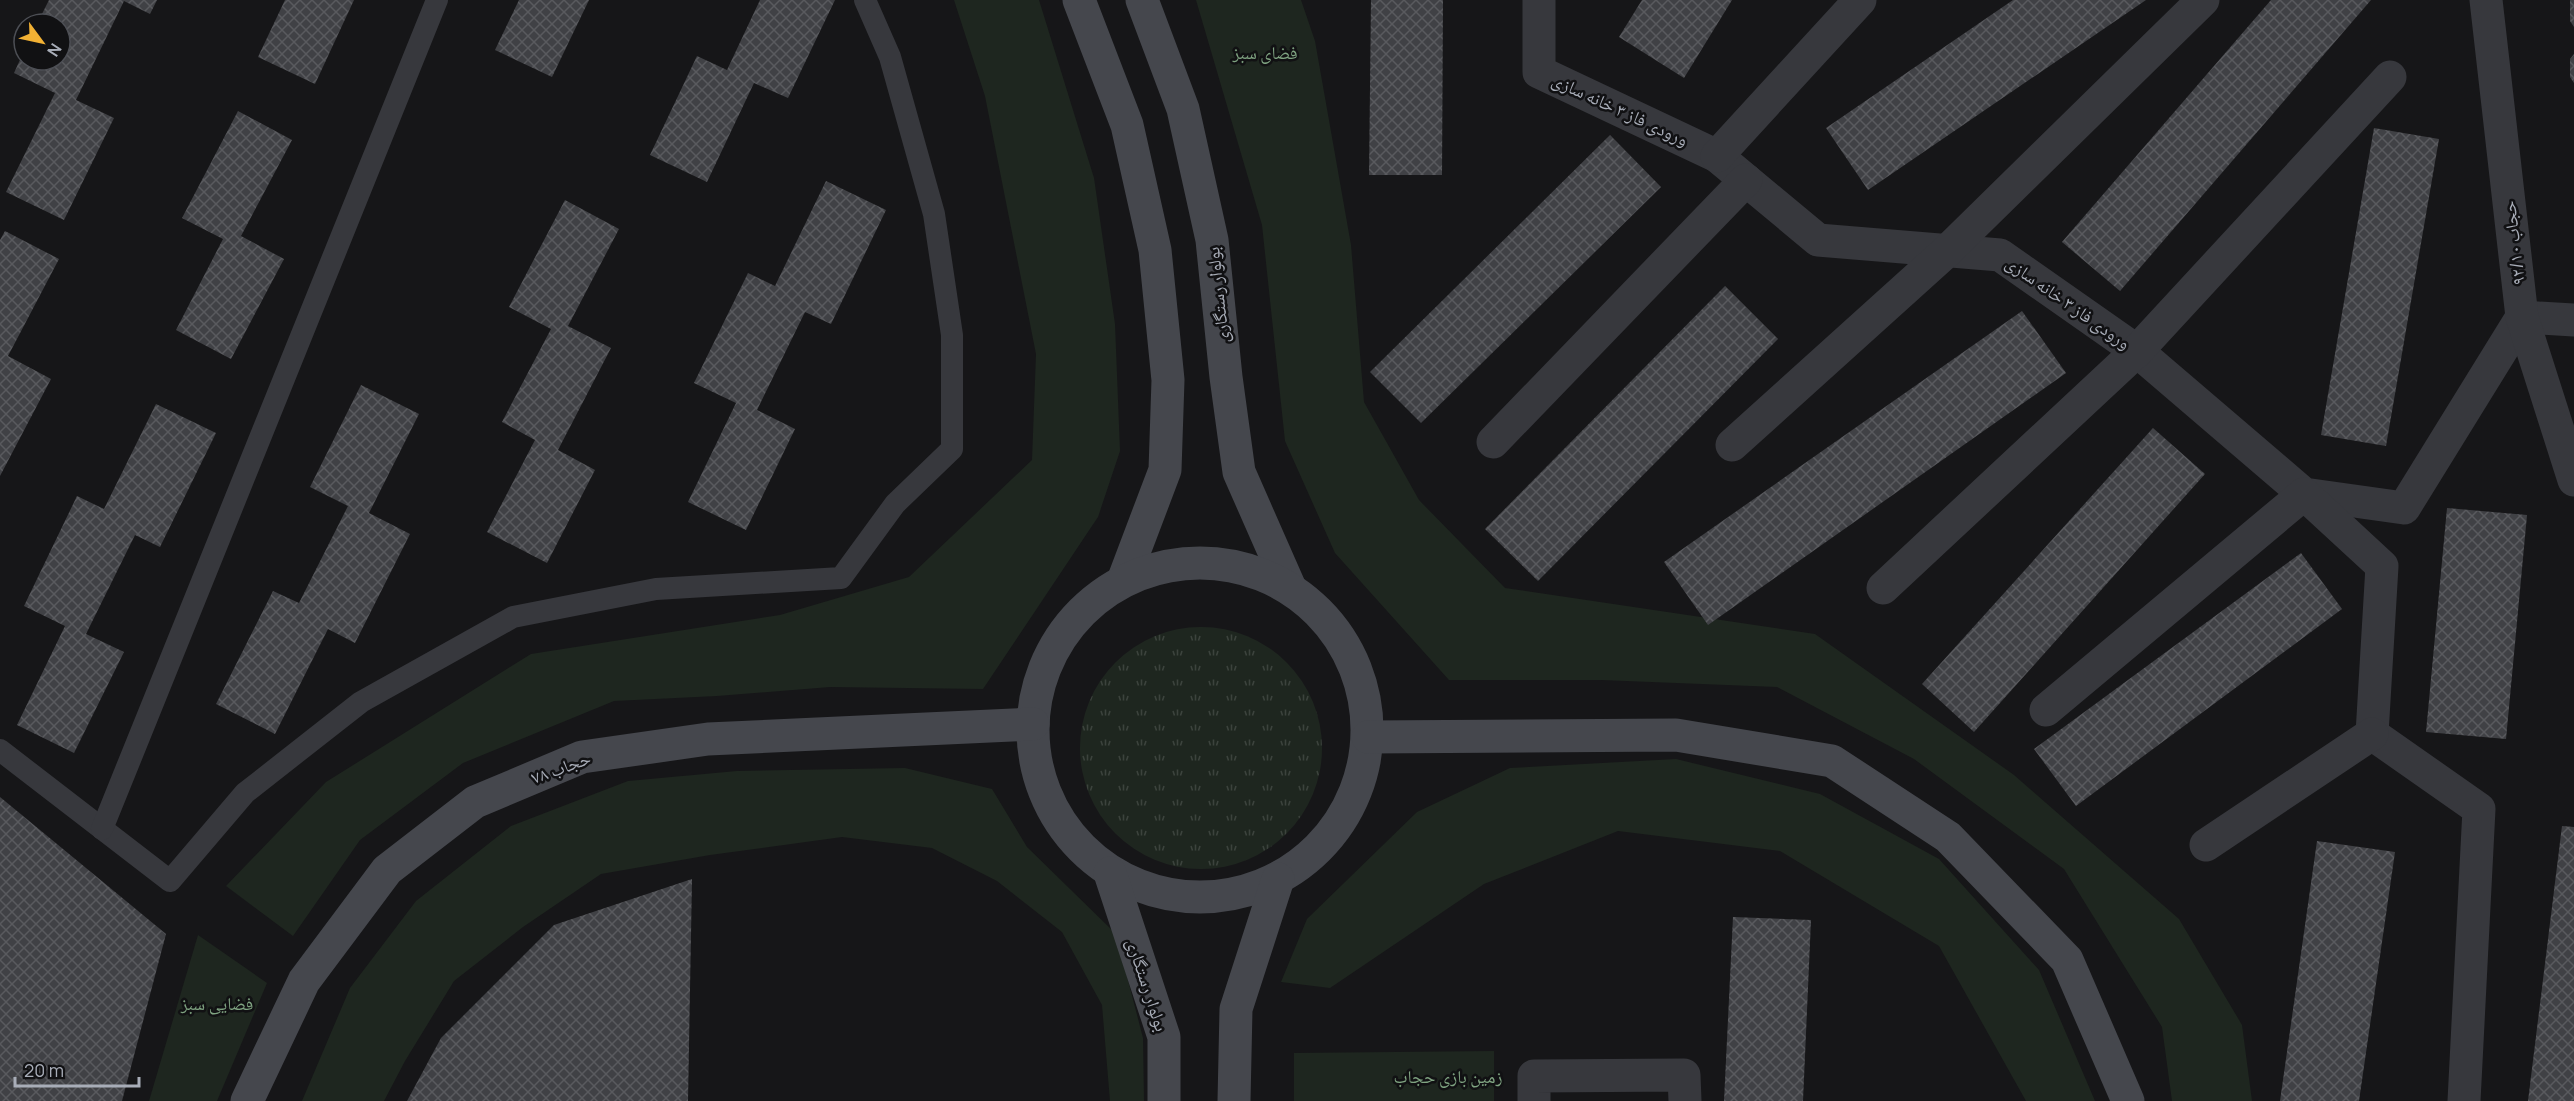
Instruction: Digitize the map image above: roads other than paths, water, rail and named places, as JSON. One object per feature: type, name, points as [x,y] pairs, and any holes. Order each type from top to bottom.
[{"type":"street","points":[[1079,0],[1127,125],[1155,250],[1168,380],[1165,470],[1123,581]]},
{"type":"street","name":"بولوار رستگاری","points":[[1142,0],[1183,109],[1212,240],[1226,377],[1239,472],[1290,588]]},
{"type":"street","name":"ورودی فاز ۳ خانه سازی","points":[[1539,0],[1539,72],[1717,156],[1818,240],[2000,255],[2137,351],[2304,494],[2382,566],[2372,734]]},
{"type":"street","points":[[1717,156],[1860,0]]},
{"type":"street","points":[[1732,445],[1947,251],[2203,0]]},
{"type":"street","name":"حجاب ۹۲/۱۰","points":[[2486,0],[2522,317],[2574,480]]},
{"type":"street","points":[[1883,588],[2137,351],[2390,77]]},
{"type":"street","points":[[1493,442],[1746,180]]},
{"type":"street","points":[[2046,711],[2304,494],[2404,508],[2522,317],[2574,320]]},
{"type":"street","points":[[1208,562],[1251,570],[1290,588],[1324,616],[1348,652],[1364,693],[1368,737],[1360,780],[1342,820],[1313,854],[1278,879],[1237,894],[1193,898],[1150,891],[1110,873],[1077,844],[1052,808],[1037,767],[1033,724],[1040,681],[1059,641],[1087,607],[1123,581],[1164,567],[1208,562]]},
{"type":"street","name":"حجاب ۷۸","points":[[247,1101],[304,981],[387,870],[475,802],[582,756],[673,743],[708,739],[1033,724]]},
{"type":"street","points":[[2206,845],[2372,734],[2478,809],[2464,1101]]},
{"type":"street","points":[[1368,737],[1676,735],[1832,761],[1948,837],[2067,960],[2128,1101]]},
{"type":"street","name":"بولوار رستگاری","points":[[1110,873],[1164,1037],[1164,1101]]},
{"type":"street","points":[[1234,1101],[1236,1009],[1278,879]]},
{"type":"street","points":[[1534,1101],[1534,1076],[1684,1075],[1685,1101]]},
{"type":"lane","points":[[102,829],[437,0]]},
{"type":"lane","points":[[0,750],[170,881],[245,793],[361,702],[513,617],[656,589],[841,578],[895,504],[952,449],[952,335],[934,214],[890,57],[865,0]]},
{"type":"park label","name":"فضای سبز","points":[[1265,53]]},
{"type":"park label","name":"فضایی سبز","points":[[217,1004]]},
{"type":"park label","name":"زمین بازی حجاب","points":[[1448,1077]]}]
